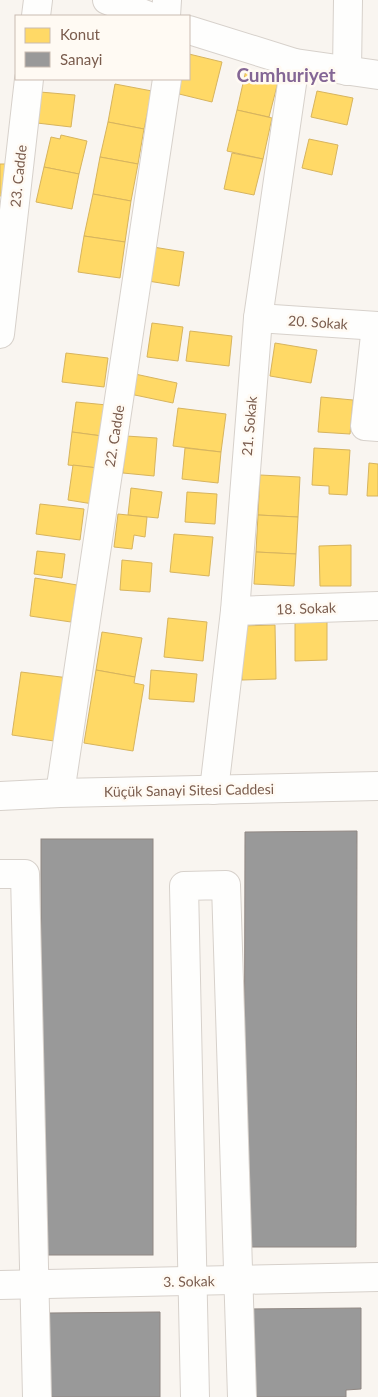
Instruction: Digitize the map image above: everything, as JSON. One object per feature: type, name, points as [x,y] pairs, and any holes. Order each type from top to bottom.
[{"type":"street","points":[[36,15],[38,0]]},
{"type":"street","points":[[107,0],[146,15]]},
{"type":"street","points":[[166,15],[167,0]]},
{"type":"street","points":[[347,71],[348,0]]},
{"type":"street","points":[[190,30],[295,63],[378,75]]},
{"type":"street","name":"21. Sokak","points":[[214,790],[235,611],[258,318],[295,63]]},
{"type":"street","name":"23. Cadde","points":[[0,334],[29,80]]},
{"type":"street","name":"22. Cadde","points":[[60,793],[167,80]]},
{"type":"street","name":"20. Sokak","points":[[258,318],[377,326]]},
{"type":"street","points":[[377,326],[365,426],[378,427]]},
{"type":"street","name":"18. Sokak","points":[[235,611],[378,606]]},
{"type":"street","name":"Küçük Sanayi Sitesi Caddesi","points":[[0,796],[378,786]]},
{"type":"street","points":[[0,874],[25,874],[37,1397]]},
{"type":"street","points":[[195,1397],[184,886],[226,885],[242,1397]]},
{"type":"street","name":"3. Sokak","points":[[0,1285],[378,1277]]},
{"type":"building: Konut","points":[[190,54],[222,62],[212,102],[175,93],[179,80],[190,80]]},
{"type":"building: Konut","points":[[246,70],[279,78],[269,117],[237,110]]},
{"type":"building: Konut","points":[[115,84],[152,91],[144,129],[108,122]]},
{"type":"building: Konut","points":[[317,91],[353,98],[347,125],[311,117]]},
{"type":"building: Konut","points":[[40,92],[75,95],[71,127],[37,123]]},
{"type":"building: Konut","points":[[237,110],[272,118],[263,159],[227,151]]},
{"type":"building: Konut","points":[[108,122],[144,129],[138,164],[100,157]]},
{"type":"building: Konut","points":[[61,135],[87,141],[79,174],[44,167],[51,137],[60,139]]},
{"type":"building: Konut","points":[[309,139],[338,145],[332,175],[302,168]]},
{"type":"building: Konut","points":[[232,153],[263,159],[254,195],[224,189]]},
{"type":"building: Konut","points":[[100,157],[138,164],[131,201],[93,194]]},
{"type":"building: Konut","points":[[0,164],[7,164],[3,196],[0,196]]},
{"type":"building: Konut","points":[[44,167],[79,174],[72,209],[36,202]]},
{"type":"building: Konut","points":[[93,194],[131,201],[125,242],[84,236]]},
{"type":"building: Konut","points":[[84,236],[125,242],[120,278],[78,272]]},
{"type":"building: Konut","points":[[153,247],[184,252],[179,286],[148,281]]},
{"type":"building: Konut","points":[[152,323],[183,327],[178,361],[147,357]]},
{"type":"building: Konut","points":[[190,331],[232,336],[229,366],[186,361]]},
{"type":"building: Konut","points":[[275,343],[317,350],[311,383],[270,376]]},
{"type":"building: Konut","points":[[66,353],[108,358],[104,387],[62,382]]},
{"type":"building: Konut","points":[[135,374],[177,383],[173,403],[130,394]]},
{"type":"building: Konut","points":[[321,397],[353,400],[350,434],[318,432]]},
{"type":"building: Konut","points":[[76,402],[107,405],[102,436],[72,432]]},
{"type":"building: Konut","points":[[178,408],[226,414],[221,452],[173,446]]},
{"type":"building: Konut","points":[[72,432],[102,436],[98,468],[68,465]]},
{"type":"building: Konut","points":[[126,436],[157,438],[154,476],[123,473]]},
{"type":"building: Konut","points":[[185,448],[221,452],[218,483],[182,479]]},
{"type":"building: Konut","points":[[314,448],[350,450],[347,495],[329,494],[329,486],[312,485]]},
{"type":"building: Konut","points":[[369,463],[378,464],[378,496],[367,496]]},
{"type":"building: Konut","points":[[73,465],[98,468],[93,504],[68,500]]},
{"type":"building: Konut","points":[[260,475],[300,477],[298,517],[258,515]]},
{"type":"building: Konut","points":[[131,488],[162,492],[158,518],[128,515]]},
{"type":"building: Konut","points":[[187,492],[217,494],[215,524],[185,522]]},
{"type":"building: Konut","points":[[40,504],[84,509],[80,540],[36,534]]},
{"type":"building: Konut","points":[[118,514],[147,517],[145,537],[134,535],[132,549],[114,547]]},
{"type":"building: Konut","points":[[258,515],[298,517],[296,554],[256,552]]},
{"type":"building: Konut","points":[[174,534],[213,537],[209,576],[170,572]]},
{"type":"building: Konut","points":[[351,545],[351,586],[320,586],[319,546]]},
{"type":"building: Konut","points":[[37,551],[65,554],[62,578],[34,574]]},
{"type":"building: Konut","points":[[256,552],[296,554],[294,586],[254,584]]},
{"type":"building: Konut","points":[[122,560],[152,563],[150,592],[120,590]]},
{"type":"building: Konut","points":[[35,578],[77,585],[71,622],[30,616]]},
{"type":"building: Konut","points":[[168,618],[207,622],[203,661],[164,657]]},
{"type":"building: Konut","points":[[327,620],[327,660],[295,661],[295,621]]},
{"type":"building: Konut","points":[[275,625],[276,679],[242,680],[240,626]]},
{"type":"building: Konut","points":[[102,632],[142,638],[135,677],[96,670]]},
{"type":"building: Konut","points":[[96,670],[135,677],[134,683],[144,685],[133,751],[84,743]]},
{"type":"building: Konut","points":[[151,670],[197,674],[194,702],[149,699]]},
{"type":"building: Konut","points":[[21,672],[69,678],[61,742],[12,735]]},
{"type":"building: Sanayi","points":[[357,831],[356,1247],[244,1247],[245,832]]},
{"type":"building: Sanayi","points":[[41,839],[153,839],[153,1255],[41,1255]]},
{"type":"building: Sanayi","points":[[361,1308],[361,1389],[346,1390],[346,1397],[246,1397],[245,1309]]},
{"type":"building: Sanayi","points":[[160,1312],[160,1397],[50,1397],[49,1313]]},
{"type":"district","name":"Cumhuriyet","points":[[286,74]]}]
